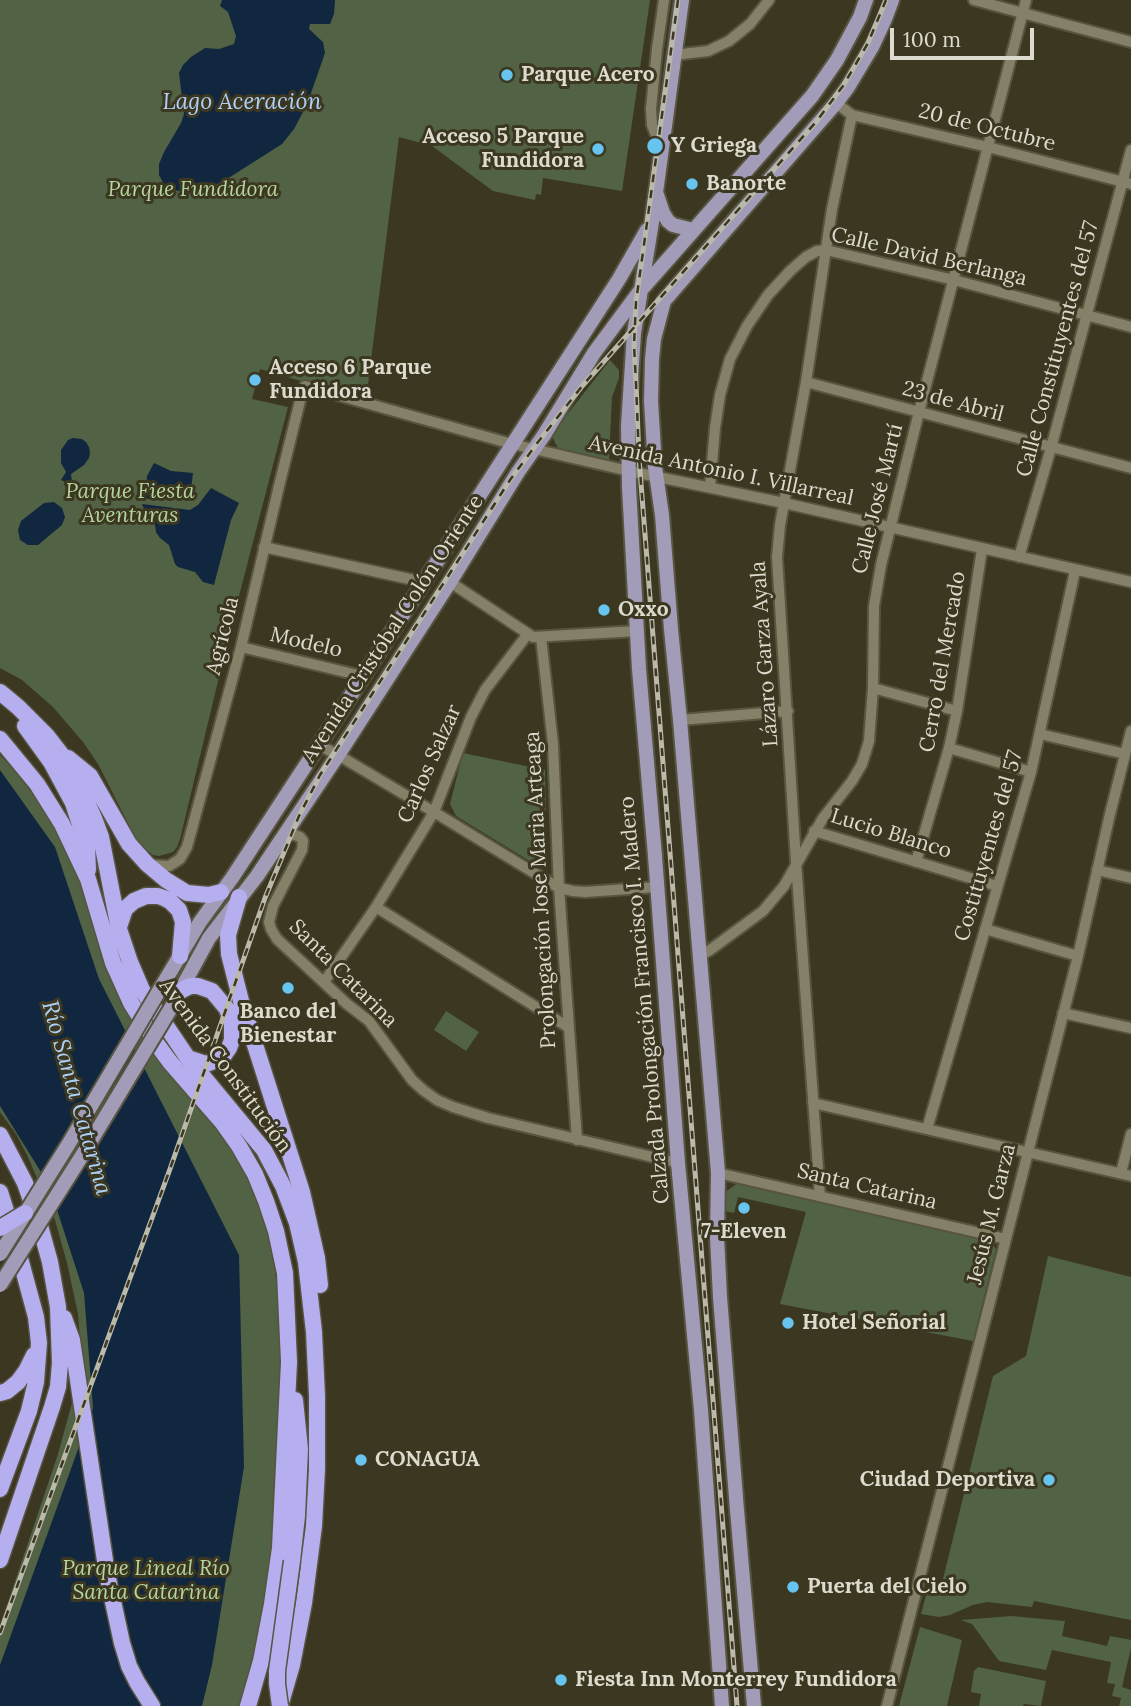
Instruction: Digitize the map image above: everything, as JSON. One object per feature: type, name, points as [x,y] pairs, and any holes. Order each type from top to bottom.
[{"type":"highway","name":"Avenida Constitución","points":[[0,692],[32,720],[61,754],[78,782],[94,818],[105,857],[119,929],[142,990],[187,1058],[264,1150],[283,1186],[297,1223],[306,1262],[314,1332],[317,1437],[314,1526],[304,1603],[292,1665],[280,1706]]},
{"type":"highway","points":[[0,699],[23,724],[51,762],[73,803],[87,846],[88,879]]},
{"type":"highway","name":"Avenida Constitución","points":[[0,739],[51,804],[69,836],[88,879],[113,963],[131,1003],[170,1062],[239,1146],[263,1192],[276,1231],[285,1273],[289,1362],[280,1548],[261,1661],[248,1706]]},
{"type":"highway","points":[[61,754],[90,776],[129,844],[147,864],[187,893],[209,895],[221,892]]},
{"type":"highway","points":[[119,929],[125,909],[134,901],[146,896],[164,898],[178,910],[183,922],[180,956]]},
{"type":"highway","points":[[239,897],[228,935],[229,954],[313,1236],[320,1292],[314,1332]]},
{"type":"highway","points":[[179,994],[190,986],[212,991],[227,1009],[232,1024],[232,1040],[222,1058],[206,1064],[187,1058]]},
{"type":"highway","points":[[0,1135],[32,1200],[50,1262],[58,1307],[60,1363],[58,1387],[0,1560]]},
{"type":"highway","points":[[0,1192],[33,1307],[39,1343],[36,1382],[29,1411],[0,1489]]},
{"type":"highway","points":[[0,1228],[25,1213]]},
{"type":"highway","points":[[58,1307],[72,1340],[90,1471],[107,1574],[122,1643],[129,1666],[152,1706]]},
{"type":"highway","points":[[0,1393],[18,1382],[32,1362],[39,1343]]},
{"type":"highway","points":[[280,1706],[277,1671],[297,1516],[300,1450],[289,1362]]},
{"type":"highway","points":[[292,1665],[294,1706]]},
{"type":"main road","name":"Calzada Prolongación Francisco I. Madero","points":[[682,0],[634,333],[629,471],[639,669],[722,1706]]},
{"type":"main road","name":"Avenida Cristóbal Colón Oriente","points":[[0,1285],[83,1154],[179,994],[209,938],[257,876],[338,755],[535,449],[594,352],[640,291],[812,96],[837,60],[866,0]]},
{"type":"main road","points":[[754,1706],[720,1297],[718,1173],[650,401],[652,359],[664,300],[836,103],[872,47],[892,0]]},
{"type":"main road","points":[[812,96],[848,87]]},
{"type":"main road","points":[[656,190],[668,221],[693,230]]},
{"type":"main road","name":"Avenida Cristóbal Colón Oriente","points":[[0,1254],[200,922],[319,745],[652,222]]},
{"type":"street","points":[[661,147],[652,125],[651,109],[664,0]]},
{"type":"street","points":[[674,55],[708,51],[729,41],[750,24],[769,0]]},
{"type":"street","points":[[974,0],[1131,42]]},
{"type":"street","name":"Calle José Martí","points":[[699,956],[763,911],[784,886],[814,831],[862,764],[869,741],[873,688],[875,591],[1026,0]]},
{"type":"street","name":"20 de Octubre","points":[[836,103],[852,115],[1127,183]]},
{"type":"street","name":"Lázaro Garza Ayala","points":[[820,1196],[777,565],[784,503],[806,382],[832,209],[852,115]]},
{"type":"street","name":"Calle Constituyentes del 57","points":[[1019,557],[1127,183],[1131,149]]},
{"type":"street","name":"Calle David Berlanga","points":[[710,487],[720,395],[730,359],[747,326],[768,295],[790,271],[817,251],[826,250],[954,280],[1131,327]]},
{"type":"street","name":"23 de Abril","points":[[806,382],[1131,468]]},
{"type":"street","name":"Avenida Antonio I. Villarreal","points":[[305,386],[512,444],[1131,582]]},
{"type":"street","name":"Agrícola","points":[[147,864],[169,866],[180,859],[187,847],[241,648],[305,386]]},
{"type":"street","points":[[264,547],[422,582]]},
{"type":"street","name":"Cerro del Mercado","points":[[916,862],[957,711],[982,549]]},
{"type":"street","name":"Costituyentes del 57","points":[[927,1129],[1031,772],[1074,570]]},
{"type":"street","points":[[450,582],[533,637],[637,631]]},
{"type":"street","name":"Carlos Salzar","points":[[324,982],[376,907],[434,812],[471,717],[485,690],[527,635]]},
{"type":"street","name":"Prolongación Jose Maria Arteaga","points":[[541,637],[553,744],[559,888],[577,1139]]},
{"type":"street","name":"Modelo","points":[[241,648],[362,676]]},
{"type":"street","points":[[873,688],[957,711]]},
{"type":"street","points":[[680,720],[788,711]]},
{"type":"street","name":"Jesús M. Garza","points":[[887,1706],[1028,1153],[1131,731]]},
{"type":"street","points":[[1040,734],[1125,754]]},
{"type":"street","points":[[319,745],[559,888],[585,891],[657,887]]},
{"type":"street","points":[[949,748],[1031,772]]},
{"type":"street","name":"Lucio Blanco","points":[[814,831],[997,886]]},
{"type":"street","name":"Santa Catarina","points":[[287,832],[303,841],[302,850],[273,906],[269,922],[277,939],[369,1021],[412,1080],[437,1100],[488,1118],[678,1163]]},
{"type":"street","points":[[1097,870],[1131,878]]},
{"type":"street","points":[[376,907],[568,1027]]},
{"type":"street","points":[[985,929],[1077,956]]},
{"type":"street","points":[[1063,1013],[1131,1028]]},
{"type":"street","points":[[813,1103],[1126,1175],[1131,1134]]},
{"type":"street","name":"Santa Catarina","points":[[718,1173],[1006,1240]]},
{"type":"green space","name":"Parque Fundidora","points":[[0,0],[650,0],[622,191],[543,178],[541,195],[536,194],[535,200],[493,191],[432,146],[399,137],[366,400],[260,369],[252,399],[288,407],[180,839],[173,852],[159,856],[139,845],[98,764],[83,742],[53,707],[22,680],[0,668]]},
{"type":"green space","points":[[610,360],[619,370],[619,378],[612,397],[609,460],[558,448],[551,435]]},
{"type":"green space","points":[[463,753],[545,770],[547,867],[541,868],[456,816],[450,804]]},
{"type":"green space","name":"Río Santa Catarina","points":[[0,755],[19,775],[53,823],[83,887],[102,948],[259,1192],[283,1322],[285,1486],[246,1706],[0,1706],[0,1626],[58,1454],[75,1392],[81,1352],[78,1314],[55,1220],[27,1155],[0,1112]]},
{"type":"green space","points":[[446,1011],[479,1032],[466,1051],[434,1030]]},
{"type":"green space","points":[[739,1182],[989,1240],[996,1249],[973,1341],[780,1304],[806,1212],[738,1197],[734,1213],[725,1211],[724,1193]]},
{"type":"green space","name":"Ciudad Deportiva","points":[[1048,1256],[1131,1277],[1131,1620],[1034,1601],[1032,1607],[987,1602],[939,1617],[921,1614],[930,1580],[942,1583],[993,1376],[1026,1356]]},
{"type":"green space","points":[[1011,1616],[1065,1621],[1062,1636],[1107,1646],[1110,1636],[1131,1640],[1122,1687],[1131,1690],[1131,1706],[1119,1706],[1121,1698],[1112,1696],[1115,1684],[1107,1683],[1111,1662],[1052,1650],[1046,1670],[999,1661],[972,1624],[961,1620]]},
{"type":"green space","points":[[920,1627],[962,1640],[947,1706],[899,1706]]},
{"type":"green space","points":[[978,1667],[1046,1681],[1041,1706],[979,1706],[981,1694],[971,1692],[974,1671]]},
{"type":"water","name":"Lago Aceración","points":[[222,0],[335,0],[330,24],[310,24],[309,29],[323,42],[325,53],[303,112],[282,144],[213,186],[178,191],[165,186],[159,175],[159,164],[184,114],[179,73],[191,57],[205,48],[219,49],[234,44],[236,36],[228,12],[220,6]]},
{"type":"water","points":[[73,438],[86,442],[90,453],[84,465],[71,474],[72,482],[68,483],[61,480],[66,472],[61,463],[61,450],[68,440]]},
{"type":"water","points":[[154,463],[171,471],[193,473],[190,498],[143,498],[147,476]]},
{"type":"water","points":[[211,488],[239,503],[231,520],[214,585],[203,582],[195,572],[175,564],[169,545],[156,532],[154,518],[142,504],[190,510],[198,505]]},
{"type":"water","points":[[54,502],[62,508],[65,517],[62,525],[38,545],[28,545],[20,540],[18,530],[21,521],[44,503]]},
{"type":"water","name":"Río Santa Catarina","points":[[0,770],[55,847],[99,979],[239,1255],[244,1467],[212,1665],[202,1706],[0,1706],[0,1665],[93,1408],[84,1293],[49,1185],[0,1106]]},
{"type":"railway","points":[[678,0],[636,302],[634,345],[639,458],[737,1706]]},
{"type":"railway","points":[[0,1633],[170,1169],[265,898],[299,816],[320,775],[510,480],[583,385],[816,122],[843,86],[868,43],[886,0]]},
{"type":"place","name":"Parque Acero","points":[[507,75]]},
{"type":"place","name":"Y Griega","points":[[655,146]]},
{"type":"place","name":"Acceso 5 Parque Fundidora","points":[[598,149]]},
{"type":"place","name":"Banorte","points":[[692,184]]},
{"type":"place","name":"Acceso 6 Parque Fundidora","points":[[255,380]]},
{"type":"place","name":"Oxxo","points":[[604,610]]},
{"type":"place","name":"Banco del Bienestar","points":[[288,988]]},
{"type":"place","name":"7-Eleven","points":[[744,1208]]},
{"type":"place","name":"Hotel Señorial","points":[[788,1323]]},
{"type":"place","name":"CONAGUA","points":[[361,1460]]},
{"type":"place","name":"Ciudad Deportiva","points":[[1049,1480]]},
{"type":"place","name":"Puerta del Cielo","points":[[793,1587]]},
{"type":"place","name":"Fiesta Inn Monterrey Fundidora","points":[[561,1680]]},
{"type":"park label","name":"Parque Fiesta Aventuras","points":[[130,504]]},
{"type":"park label","name":"Parque Lineal Río Santa Catarina","points":[[146,1581]]}]
